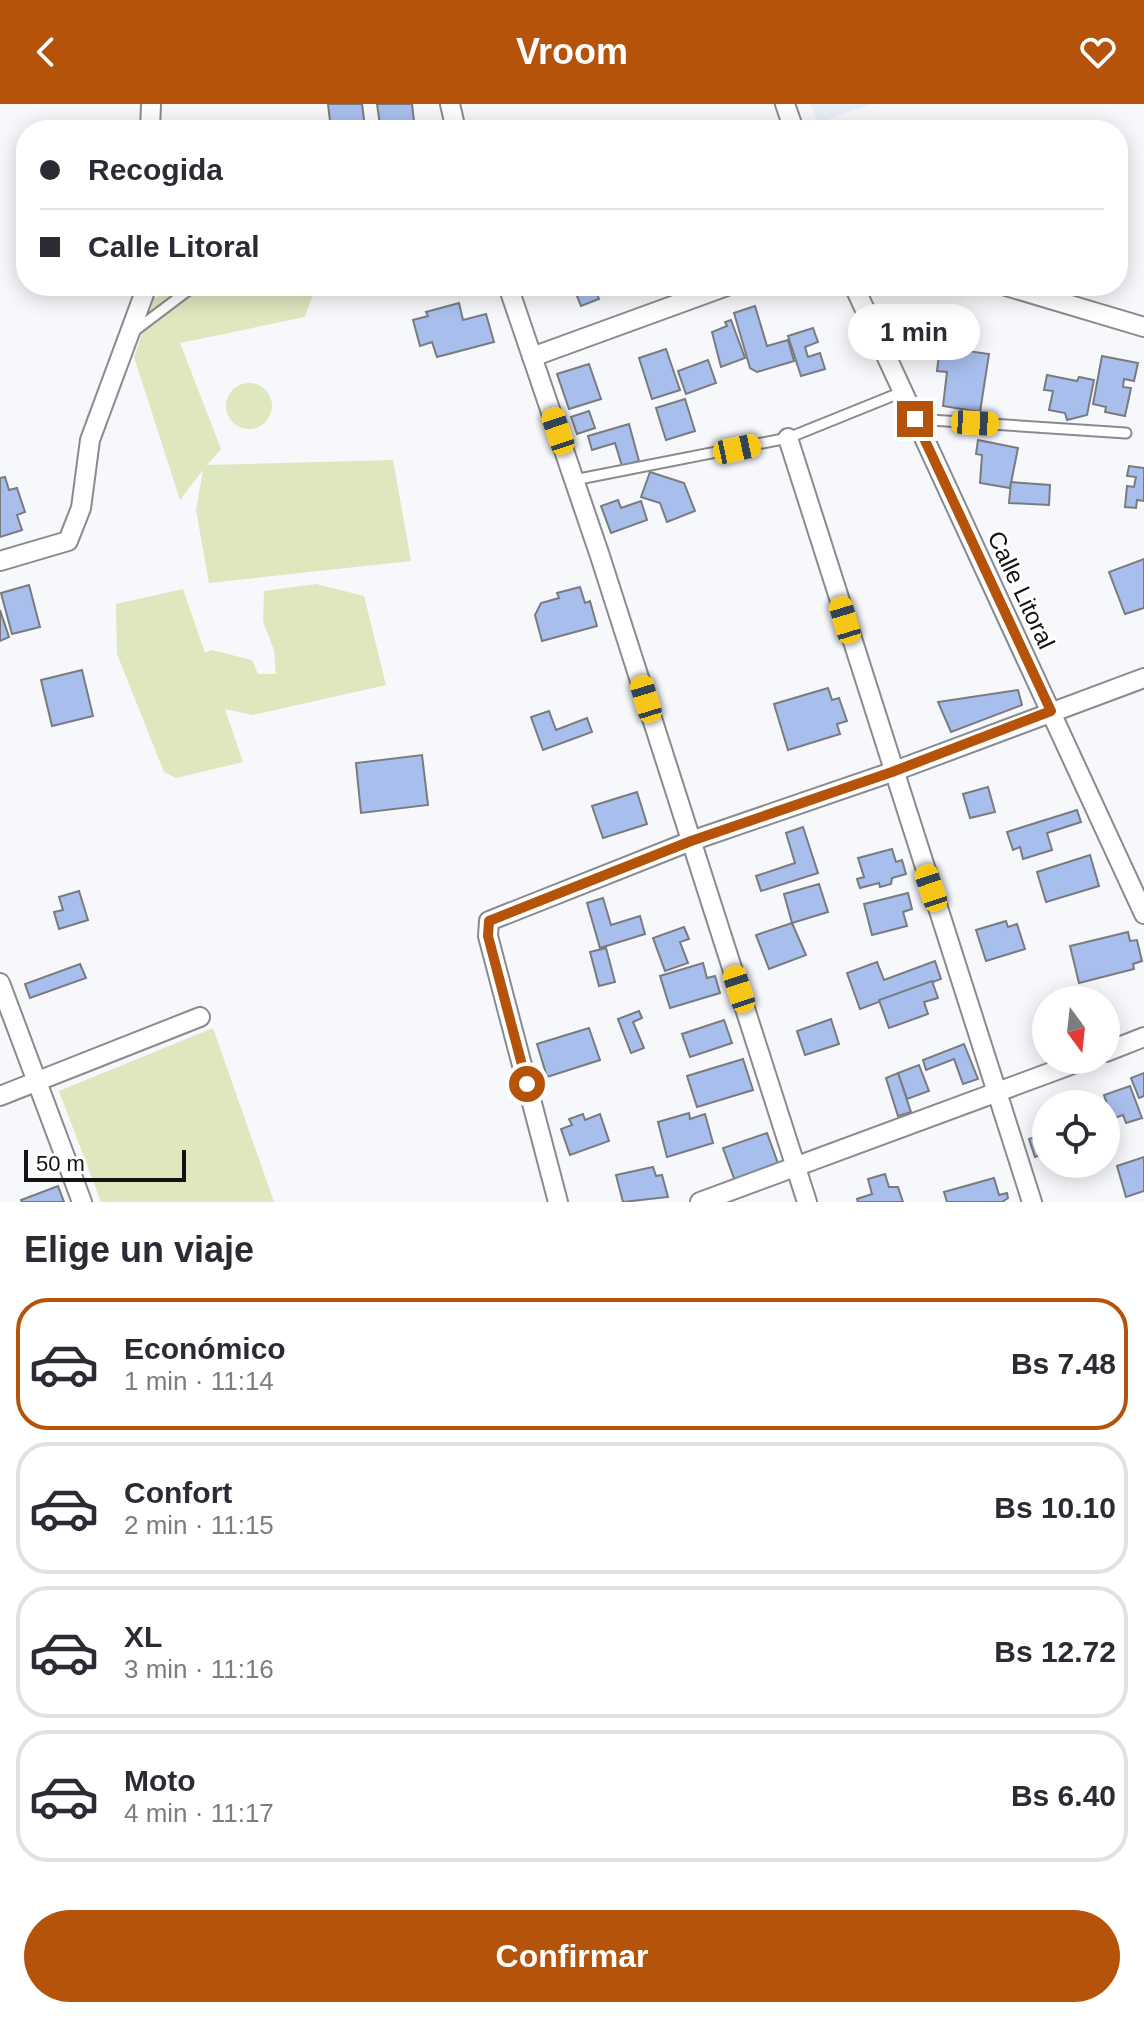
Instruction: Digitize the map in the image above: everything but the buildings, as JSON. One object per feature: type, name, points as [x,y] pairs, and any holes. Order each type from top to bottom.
[{"type":"street","points":[[0,561],[68,541],[81,508],[90,440],[143,296]]},
{"type":"street","points":[[511,296],[574,480],[807,1202]]},
{"type":"street","points":[[532,357],[700,296]]},
{"type":"street","name":"Calle Litoral","points":[[859,296],[1051,711],[1136,874],[1144,914]]},
{"type":"street","points":[[1040,296],[1144,327]]},
{"type":"street","points":[[788,438],[892,772],[1032,1202]]},
{"type":"street","points":[[558,1202],[488,936],[489,921],[691,841],[892,772],[1144,678]]},
{"type":"street","points":[[0,983],[82,1202]]},
{"type":"street","points":[[0,1096],[200,1017]]},
{"type":"street","points":[[1120,1046],[1144,1037]]},
{"type":"street","points":[[700,1202],[1048,1074]]},
{"type":"lane","points":[[125,338],[181,296]]},
{"type":"lane","points":[[574,480],[788,438],[902,392]]},
{"type":"lane","points":[[915,419],[1126,433]]},
{"type":"shaded area","points":[[811,104],[872,104],[827,120],[817,120]]},
{"type":"green space","points":[[159,296],[312,296],[305,317],[180,343],[221,449],[207,465],[393,460],[411,561],[209,583],[196,510],[203,470],[180,500],[134,357],[154,299]]},
{"type":"green space","points":[[249,383],[265,390],[272,406],[265,422],[249,429],[233,422],[226,406],[233,390]]},
{"type":"green space","points":[[316,584],[364,596],[386,685],[253,715],[225,709],[243,762],[176,778],[164,772],[117,654],[116,604],[183,589],[205,653],[211,650],[252,660],[258,674],[276,674],[274,650],[263,621],[264,591]]},
{"type":"green space","points":[[213,1028],[274,1202],[101,1202],[59,1091]]},
{"type":"route","points":[[527,1084],[488,936],[489,921],[691,841],[892,772],[1051,711],[915,419]]}]
